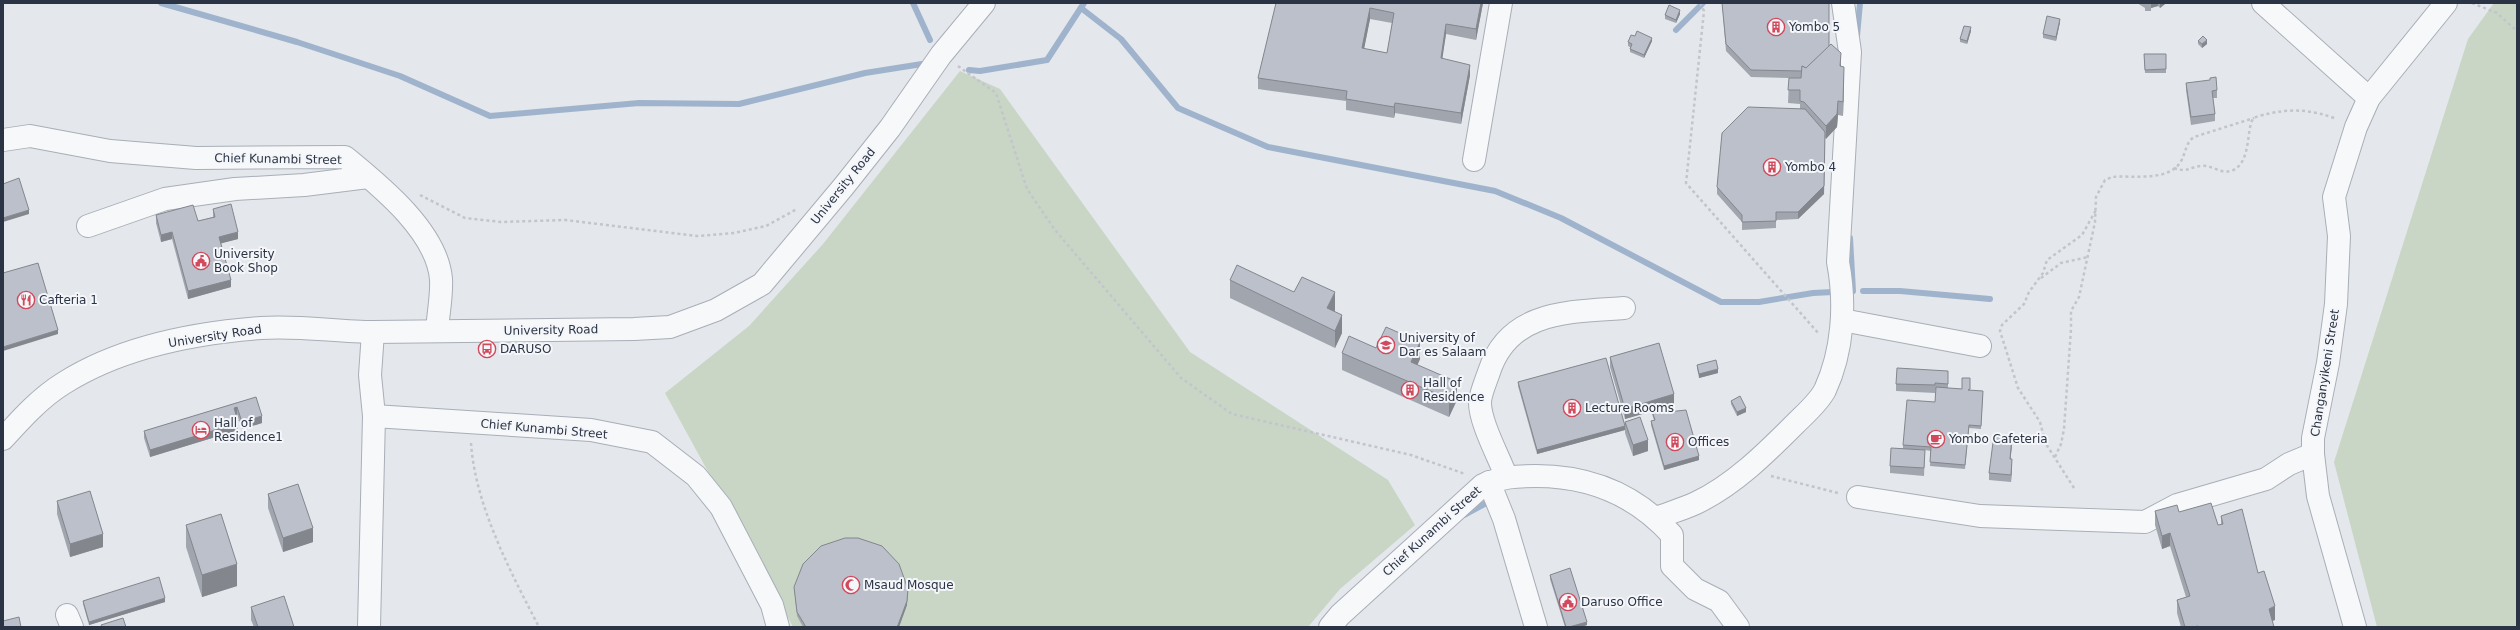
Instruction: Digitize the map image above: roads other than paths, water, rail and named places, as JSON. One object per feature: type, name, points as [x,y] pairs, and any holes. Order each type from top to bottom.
[{"type":"street","name":"University Road","points":[[3,439],[21,418],[62,384],[97,365],[143,348],[199,337],[261,328],[373,332],[634,329],[670,326],[716,310],[762,284],[885,134],[941,55],[984,3]]},
{"type":"street","points":[[1474,160],[1501,3]]},
{"type":"street","points":[[1656,518],[1697,502],[1746,470],[1793,426],[1824,392],[1832,372],[1842,320],[1843,291],[1838,262],[1850,52],[1843,3]]},
{"type":"street","points":[[2263,3],[2370,98]]},
{"type":"street","name":"Changanyikeni Street","points":[[2356,627],[2318,496],[2313,454],[2313,438],[2328,363],[2336,304],[2339,236],[2334,198],[2356,127],[2370,98],[2446,3]]},
{"type":"street","name":"Chief Kunambi Street","points":[[3,140],[30,136],[110,151],[196,158],[345,157],[359,167],[413,221],[433,251],[441,280],[437,331]]},
{"type":"street","points":[[88,226],[165,199],[235,189],[304,185],[368,177]]},
{"type":"street","points":[[1536,627],[1504,520],[1498,479],[1480,402],[1491,364],[1499,349],[1510,335],[1549,316],[1624,308]]},
{"type":"street","points":[[1842,320],[1980,346]]},
{"type":"street","points":[[369,627],[374,416],[370,375],[373,332]]},
{"type":"street","name":"Chief Kunambi Street","points":[[374,416],[591,430],[652,442],[696,476],[721,507],[765,592],[778,627]]},
{"type":"street","points":[[1858,497],[1980,516],[2144,522],[2177,505],[2266,479],[2289,464],[2313,454]]},
{"type":"street","points":[[1498,479],[1553,476],[1585,480],[1626,498],[1656,518],[1672,535],[1672,566],[1695,589],[1719,601],[1738,627]]},
{"type":"street","name":"Chief Kunambi Street","points":[[1330,627],[1340,615],[1483,485],[1498,479]]},
{"type":"waterway","points":[[161,3],[297,42],[400,76],[490,116],[639,103],[739,104],[865,73],[922,64]]},
{"type":"waterway","points":[[913,3],[930,40]]},
{"type":"waterway","points":[[969,70],[980,71],[1047,60],[1084,3]]},
{"type":"waterway","points":[[1676,30],[1703,3]]},
{"type":"waterway","points":[[1857,36],[1860,3]]},
{"type":"waterway","points":[[1081,8],[1121,39],[1178,108],[1268,147],[1495,191],[1561,218],[1721,302],[1759,302],[1813,293],[1853,291],[1850,238]]},
{"type":"waterway","points":[[1863,291],[1900,291],[1990,299]]},
{"type":"waterway","points":[[1464,515],[1492,500]]},
{"type":"place","name":"Yombo 5","points":[[1776,27]]},
{"type":"place","name":"Yombo 4","points":[[1772,167]]},
{"type":"place","name":"University Book Shop","points":[[201,261]]},
{"type":"place","name":"Cafteria 1","points":[[26,300]]},
{"type":"place","name":"University of Dar es Salaam","points":[[1386,345]]},
{"type":"place","name":"DARUSO","points":[[487,349]]},
{"type":"place","name":"Hall of Residence","points":[[1410,390]]},
{"type":"place","name":"Lecture Rooms","points":[[1572,408]]},
{"type":"place","name":"Hall of Residence1","points":[[201,430]]},
{"type":"place","name":"Yombo Cafeteria","points":[[1936,439]]},
{"type":"place","name":"Offices","points":[[1675,442]]},
{"type":"place","name":"Msaud Mosque","points":[[851,585]]},
{"type":"place","name":"Daruso Office","points":[[1568,602]]}]
